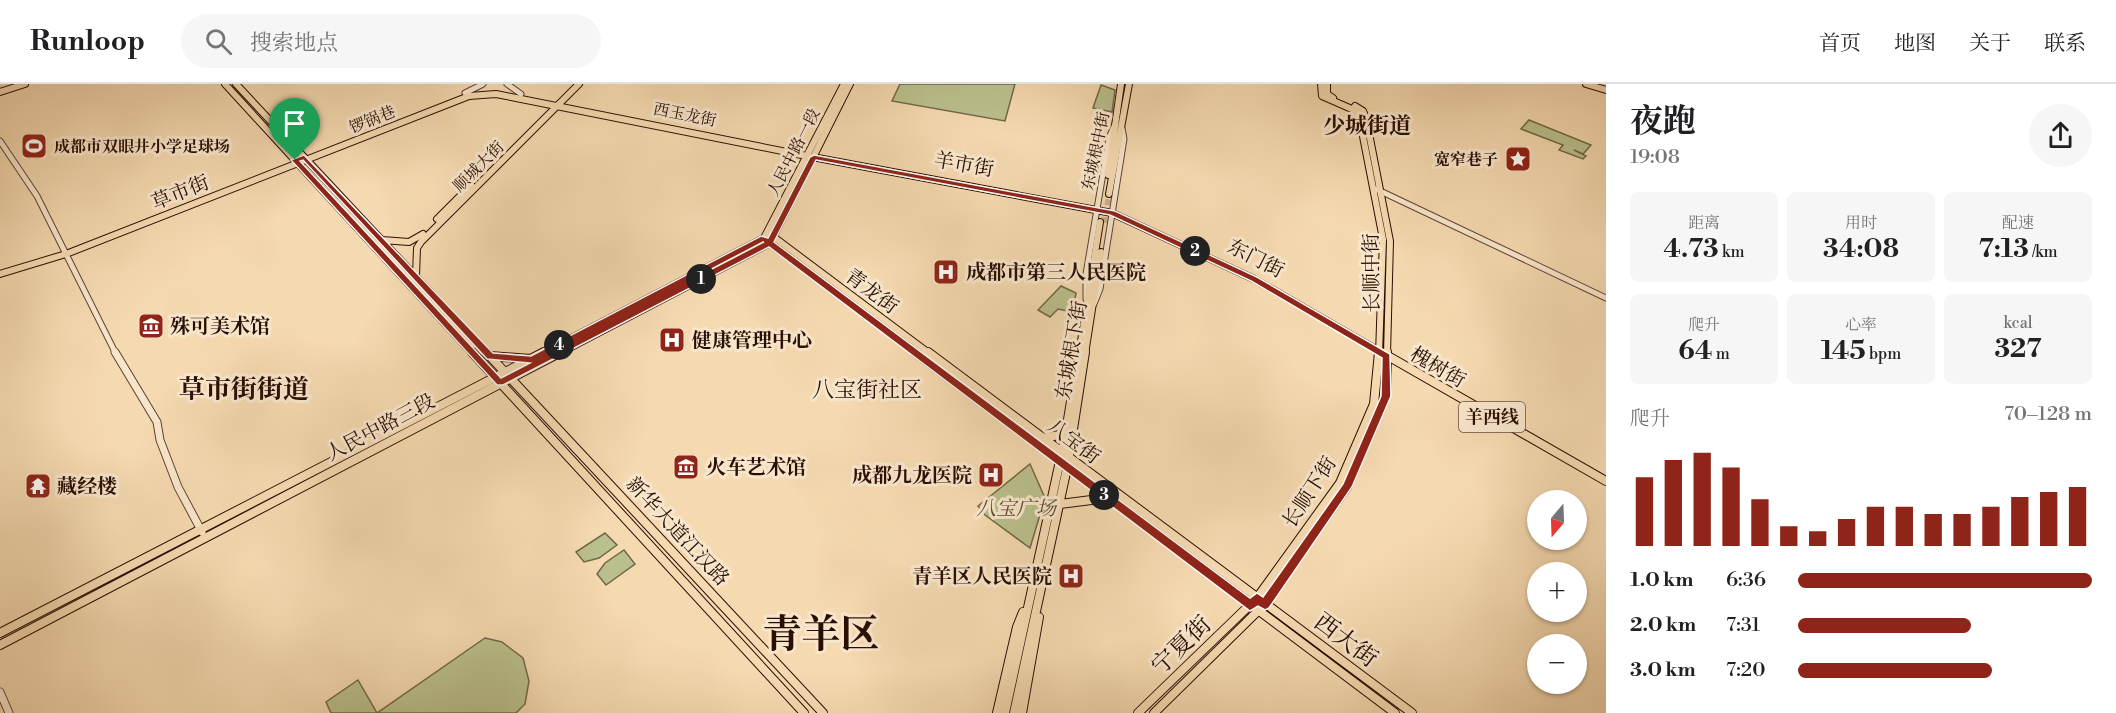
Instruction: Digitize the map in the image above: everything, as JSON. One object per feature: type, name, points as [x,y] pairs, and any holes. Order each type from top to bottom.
[{"type":"main road","points":[[0,92],[25,84]]},
{"type":"main road","name":"新华大道江汉路","points":[[225,84],[804,713]]},
{"type":"main road","name":"新华大道江汉路","points":[[236,84],[823,713]]},
{"type":"main road","name":"顺城大街","points":[[416,276],[417,248],[421,242],[557,104],[572,84]]},
{"type":"main road","name":"顺城大街","points":[[382,240],[403,243],[417,239],[579,84]]},
{"type":"main road","name":"人民中路一段","points":[[811,155],[844,84]]},
{"type":"main road","name":"人民中路一段","points":[[768,238],[850,84]]},
{"type":"main road","name":"东城根中街","points":[[1118,124],[1121,84]]},
{"type":"main road","name":"东城根中街","points":[[1118,124],[1129,84]]},
{"type":"main road","points":[[1321,84],[1322,96],[1359,114],[1376,189]]},
{"type":"main road","points":[[1327,84],[1327,95],[1356,107],[1365,114],[1376,189]]},
{"type":"main road","points":[[1586,84],[1606,88]]},
{"type":"main road","points":[[1597,84],[1606,88]]},
{"type":"main road","name":"锣锅巷","points":[[306,158],[465,93],[499,90],[557,104]]},
{"type":"main road","name":"锣锅巷","points":[[306,158],[470,96],[482,94],[512,96],[557,104]]},
{"type":"main road","name":"西玉龙街","points":[[557,104],[811,155]]},
{"type":"main road","points":[[1107,194],[1118,124]]},
{"type":"main road","name":"羊市街","points":[[811,155],[1113,211]]},
{"type":"main road","name":"草市街","points":[[64,252],[306,158]]},
{"type":"main road","name":"长顺中街","points":[[1376,189],[1390,241],[1383,351]]},
{"type":"main road","name":"东门街","points":[[1113,211],[1254,279],[1383,351]]},
{"type":"main road","points":[[1090,304],[1103,222]]},
{"type":"main road","name":"人民中路三段","points":[[508,375],[532,359],[768,238]]},
{"type":"main road","name":"人民中路三段","points":[[0,645],[203,534],[768,238]]},
{"type":"main road","name":"青龙街","points":[[768,238],[954,377]]},
{"type":"main road","points":[[0,269],[64,252]]},
{"type":"main road","points":[[0,274],[64,252]]},
{"type":"main road","name":"东城根下街","points":[[1064,461],[1065,434],[1090,304]]},
{"type":"main road","name":"东城根下街","points":[[1064,461],[1090,304]]},
{"type":"main road","name":"槐树街","points":[[1383,351],[1606,476]]},
{"type":"main road","name":"槐树街","points":[[1383,351],[1606,482]]},
{"type":"main road","name":"长顺下街","points":[[1258,605],[1347,487],[1386,396],[1383,351]]},
{"type":"main road","points":[[490,356],[532,359]]},
{"type":"main road","name":"八宝街","points":[[954,377],[1041,438],[1107,498],[1258,605]]},
{"type":"main road","name":"八宝街","points":[[954,377],[1258,605]]},
{"type":"main road","points":[[1041,438],[1065,434]]},
{"type":"main road","points":[[1005,713],[1060,504],[1064,461]]},
{"type":"main road","points":[[1014,713],[1064,461]]},
{"type":"main road","points":[[1060,504],[1107,498]]},
{"type":"main road","name":"人民中路三段","points":[[0,633],[203,534]]},
{"type":"main road","points":[[997,713],[1017,627],[1036,593]]},
{"type":"main road","points":[[1022,713],[1038,631],[1036,593]]},
{"type":"main road","name":"宁夏街","points":[[1138,713],[1258,605]]},
{"type":"main road","name":"宁夏街","points":[[1154,713],[1258,605]]},
{"type":"main road","name":"西大街","points":[[1258,605],[1395,713]]},
{"type":"main road","name":"西大街","points":[[1258,605],[1412,713]]},
{"type":"street","points":[[465,93],[483,84]]},
{"type":"street","points":[[507,84],[521,94]]},
{"type":"street","name":"东城根中街","points":[[1097,208],[1109,138],[1118,124]]},
{"type":"street","name":"东城根中街","points":[[1113,211],[1124,139],[1118,124]]},
{"type":"street","points":[[0,141],[34,193],[99,322],[157,422],[160,441],[178,487],[203,534]]},
{"type":"street","points":[[1376,189],[1606,298]]},
{"type":"street","name":"东城根下街","points":[[1090,304],[1086,274],[1097,208]]},
{"type":"street","name":"东城根下街","points":[[1090,304],[1100,289],[1113,211]]},
{"type":"street","points":[[0,692],[9,713]]},
{"type":"green space","points":[[900,84],[1015,84],[1005,121],[892,101]]},
{"type":"green space","points":[[1101,85],[1115,90],[1112,112],[1093,108]]},
{"type":"green space","points":[[1529,120],[1591,145],[1583,154],[1574,150],[1586,156],[1583,159],[1559,150],[1563,145],[1521,129]]},
{"type":"green space","points":[[1061,286],[1076,293],[1073,312],[1058,309],[1050,317],[1038,310]]},
{"type":"green space","name":"八宝广场","points":[[1030,464],[1045,498],[1030,548],[985,515],[978,506]]},
{"type":"green space","points":[[605,533],[617,545],[599,558],[584,562],[576,552]]},
{"type":"green space","points":[[624,550],[635,564],[606,585],[597,574],[605,563]]},
{"type":"green space","points":[[485,638],[502,642],[523,658],[529,681],[525,704],[516,713],[377,713]]},
{"type":"green space","points":[[358,680],[377,713],[331,713],[326,702]]},
{"type":"tunnel","points":[[1105,223],[1109,194]]},
{"type":"place","name":"成都市双眼井小学足球场","points":[[34,146]]},
{"type":"place","name":"宽窄巷子","points":[[1518,159]]},
{"type":"place","name":"成都市第三人民医院","points":[[946,272]]},
{"type":"place","name":"殊可美术馆","points":[[151,326]]},
{"type":"place","name":"健康管理中心","points":[[672,340]]},
{"type":"place","name":"火车艺术馆","points":[[686,467]]},
{"type":"place","name":"成都九龙医院","points":[[991,475]]},
{"type":"place","name":"藏经楼","points":[[38,486]]},
{"type":"place","name":"青羊区人民医院","points":[[1071,576]]},
{"type":"district","name":"少城街道","points":[[1367,125]]},
{"type":"district","name":"草市街街道","points":[[244,389]]},
{"type":"district","name":"八宝街社区","points":[[867,389]]},
{"type":"district","name":"青羊区","points":[[821,633]]},
{"type":"route","points":[[295,160],[304,157],[490,356],[532,359],[764,238],[770,243],[1034,442],[1059,462],[1250,606],[1257,598],[1265,604],[1347,487],[1386,396],[1387,357],[1254,279],[1136,223],[1112,213],[814,157],[770,243],[500,383],[295,160]]}]
